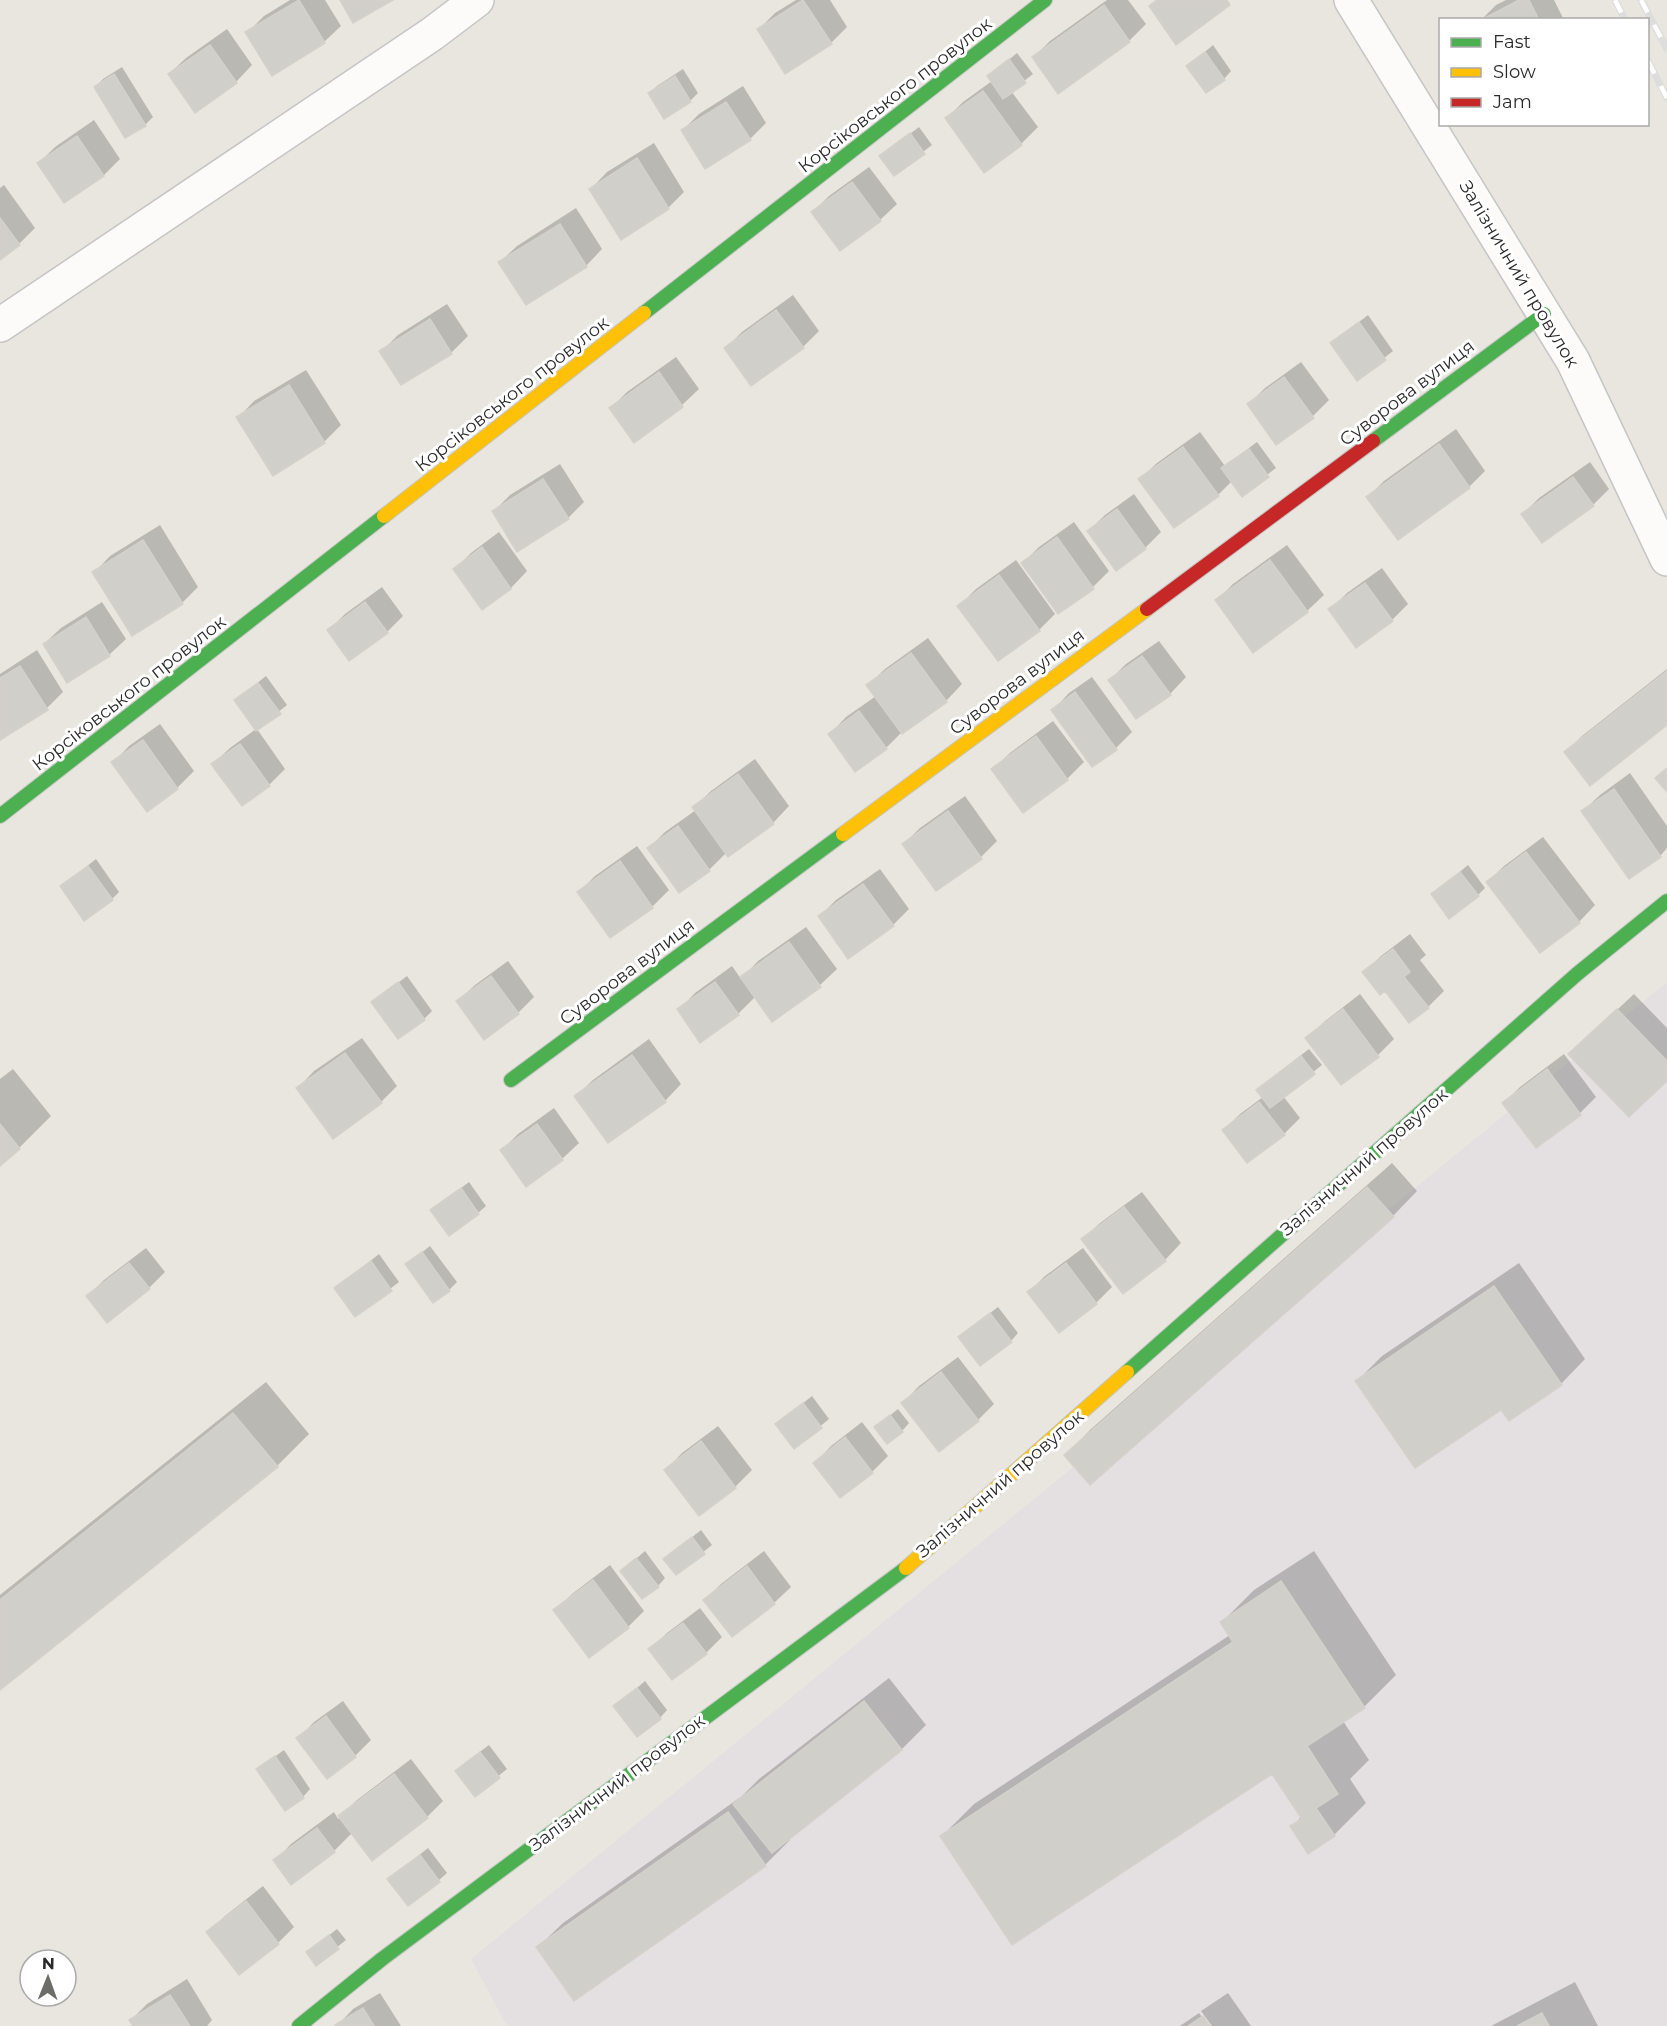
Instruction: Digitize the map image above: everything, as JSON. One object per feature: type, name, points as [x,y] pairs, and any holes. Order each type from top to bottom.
[{"type":"street","points":[[0,325],[432,34],[477,0]]},
{"type":"street","name":"Корсіковського провулок","points":[[0,816],[1045,0]]},
{"type":"street","name":"Залізничний провулок","points":[[1351,0],[1573,361],[1667,559]]},
{"type":"street","name":"Суворова вулиця","points":[[511,1080],[1544,314]]},
{"type":"street","name":"Залізничний провулок","points":[[299,2026],[382,1959],[903,1570],[1577,974],[1667,901]]},
{"type":"shaded area","points":[[1667,982],[1667,2026],[507,2026],[471,1959]]},
{"type":"building","points":[[299,0],[325,43],[272,76],[245,32]]},
{"type":"building","points":[[340,0],[393,0],[353,23]]},
{"type":"building","points":[[803,0],[832,44],[785,74],[757,29]]},
{"type":"building","points":[[1157,0],[1227,0],[1230,5],[1176,45],[1149,6]]},
{"type":"building","points":[[1519,0],[1529,0],[1538,18],[1485,18]]},
{"type":"building","points":[[1104,5],[1130,42],[1058,94],[1032,57]]},
{"type":"building","points":[[210,45],[237,83],[195,113],[168,74]]},
{"type":"building","points":[[1205,52],[1225,80],[1206,93],[1186,66]]},
{"type":"building","points":[[1009,59],[1026,83],[1003,99],[987,76]]},
{"type":"building","points":[[114,74],[146,126],[125,138],[94,87]]},
{"type":"building","points":[[675,76],[691,102],[664,119],[648,93]]},
{"type":"building","points":[[983,91],[1022,145],[984,173],[945,118]]},
{"type":"building","points":[[726,102],[751,140],[705,169],[681,130]]},
{"type":"building","points":[[910,133],[925,154],[894,176],[879,156]]},
{"type":"building","points":[[77,136],[104,176],[64,203],[37,163]]},
{"type":"building","points":[[637,158],[669,209],[621,240],[589,189]]},
{"type":"building","points":[[852,182],[881,221],[840,251],[811,212]]},
{"type":"building","points":[[0,218],[20,245],[0,260]]},
{"type":"building","points":[[560,224],[587,267],[526,305],[498,262]]},
{"type":"building","points":[[776,310],[804,348],[751,386],[724,348]]},
{"type":"building","points":[[430,319],[452,354],[401,385],[379,351]]},
{"type":"building","points":[[1359,322],[1386,360],[1357,381],[1330,343]]},
{"type":"building","points":[[659,372],[683,407],[634,443],[609,408]]},
{"type":"building","points":[[1284,377],[1314,418],[1276,445],[1247,404]]},
{"type":"building","points":[[289,385],[325,443],[273,476],[236,417]]},
{"type":"building","points":[[1439,444],[1470,488],[1398,540],[1366,497]]},
{"type":"building","points":[[1183,447],[1219,496],[1174,528],[1138,479]]},
{"type":"building","points":[[1249,449],[1269,477],[1242,497],[1221,468]]},
{"type":"building","points":[[1573,477],[1594,506],[1542,543],[1521,514]]},
{"type":"building","points":[[543,479],[569,519],[517,552],[492,511]]},
{"type":"building","points":[[1117,509],[1146,549],[1116,571],[1087,531]]},
{"type":"building","points":[[1057,537],[1094,589],[1058,614],[1021,563]]},
{"type":"building","points":[[143,540],[183,604],[132,636],[92,572]]},
{"type":"building","points":[[482,547],[511,589],[482,610],[453,569]]},
{"type":"building","points":[[1270,560],[1308,612],[1253,653],[1215,600]]},
{"type":"building","points":[[999,575],[1040,631],[998,661],[957,606]]},
{"type":"building","points":[[1365,583],[1393,621],[1356,648],[1328,609]]},
{"type":"building","points":[[365,602],[388,633],[349,661],[327,630]]},
{"type":"building","points":[[86,617],[110,656],[67,683],[43,644]]},
{"type":"building","points":[[911,653],[947,702],[902,734],[866,685]]},
{"type":"building","points":[[1142,656],[1171,695],[1136,719],[1108,680]]},
{"type":"building","points":[[20,666],[48,710],[0,740],[0,678]]},
{"type":"building","points":[[1667,671],[1667,725],[1590,786],[1564,752]]},
{"type":"building","points":[[258,683],[281,714],[256,731],[234,700]]},
{"type":"building","points":[[1075,692],[1117,750],[1092,767],[1051,710]]},
{"type":"building","points":[[859,711],[887,749],[855,772],[828,734]]},
{"type":"building","points":[[1036,736],[1068,780],[1023,813],[991,769]]},
{"type":"building","points":[[143,740],[178,789],[147,812],[111,762]]},
{"type":"building","points":[[240,744],[270,786],[242,806],[211,764]]},
{"type":"building","points":[[1667,768],[1667,792],[1655,778]]},
{"type":"building","points":[[738,774],[774,824],[728,857],[692,807]]},
{"type":"building","points":[[1614,789],[1661,857],[1629,879],[1581,811]]},
{"type":"building","points":[[948,811],[982,859],[936,891],[902,844]]},
{"type":"building","points":[[678,826],[710,871],[679,893],[647,848]]},
{"type":"building","points":[[1526,852],[1580,923],[1540,953],[1486,882]]},
{"type":"building","points":[[620,861],[653,908],[610,938],[577,892]]},
{"type":"building","points":[[88,866],[113,900],[84,921],[60,886]]},
{"type":"building","points":[[1460,872],[1479,896],[1449,919],[1431,894]]},
{"type":"building","points":[[863,884],[894,926],[848,959],[818,916]]},
{"type":"building","points":[[789,942],[821,987],[772,1022],[740,977]]},
{"type":"building","points":[[1393,949],[1410,972],[1404,977],[1429,1008],[1409,1023],[1385,991],[1380,995],[1362,972]]},
{"type":"building","points":[[491,976],[519,1014],[484,1040],[456,1001]]},
{"type":"building","points":[[398,982],[425,1020],[398,1039],[371,1002]]},
{"type":"building","points":[[715,982],[739,1015],[700,1043],[677,1009]]},
{"type":"building","points":[[1343,1009],[1379,1057],[1341,1085],[1305,1038]]},
{"type":"building","points":[[1617,1009],[1667,1061],[1667,1081],[1629,1117],[1568,1054]]},
{"type":"building","points":[[345,1053],[382,1103],[333,1139],[296,1088]]},
{"type":"building","points":[[632,1055],[666,1102],[608,1143],[574,1096]]},
{"type":"building","points":[[1301,1056],[1315,1074],[1270,1108],[1256,1090]]},
{"type":"building","points":[[1547,1069],[1581,1115],[1536,1148],[1502,1103]]},
{"type":"building","points":[[1259,1102],[1285,1135],[1247,1163],[1222,1130]]},
{"type":"building","points":[[0,1124],[20,1149],[0,1166]]},
{"type":"building","points":[[537,1124],[563,1160],[526,1187],[500,1150]]},
{"type":"building","points":[[1367,1187],[1394,1217],[1090,1485],[1064,1455]]},
{"type":"building","points":[[461,1188],[479,1214],[449,1236],[430,1210]]},
{"type":"building","points":[[1124,1207],[1166,1261],[1123,1294],[1081,1239]]},
{"type":"building","points":[[422,1252],[450,1291],[433,1303],[405,1264]]},
{"type":"building","points":[[371,1261],[392,1291],[355,1317],[334,1288]]},
{"type":"building","points":[[129,1263],[150,1289],[107,1323],[86,1296]]},
{"type":"building","points":[[1066,1263],[1097,1304],[1059,1333],[1027,1292]]},
{"type":"building","points":[[1494,1286],[1562,1385],[1509,1421],[1501,1410],[1415,1468],[1355,1381]]},
{"type":"building","points":[[990,1313],[1012,1342],[980,1366],[958,1337]]},
{"type":"building","points":[[941,1372],[979,1421],[939,1452],[901,1403]]},
{"type":"building","points":[[803,1403],[822,1428],[794,1449],[775,1424]]},
{"type":"building","points":[[233,1413],[278,1467],[0,1690],[0,1600]]},
{"type":"building","points":[[890,1415],[903,1432],[887,1444],[874,1427]]},
{"type":"building","points":[[845,1437],[873,1473],[840,1498],[813,1463]]},
{"type":"building","points":[[701,1441],[736,1488],[699,1516],[664,1470]]},
{"type":"building","points":[[692,1537],[705,1554],[676,1575],[663,1559]]},
{"type":"building","points":[[636,1558],[659,1587],[642,1599],[620,1571]]},
{"type":"building","points":[[747,1566],[775,1604],[732,1637],[703,1600]]},
{"type":"building","points":[[593,1580],[629,1628],[589,1658],[553,1610]]},
{"type":"building","points":[[1281,1581],[1365,1708],[1307,1746],[1338,1794],[1316,1808],[1335,1836],[1308,1854],[1290,1826],[1302,1819],[1272,1774],[1012,1945],[940,1836],[1233,1642],[1220,1622]]},
{"type":"building","points":[[683,1623],[707,1654],[672,1680],[648,1649]]},
{"type":"building","points":[[637,1688],[661,1719],[637,1737],[613,1706]]},
{"type":"building","points":[[864,1701],[902,1750],[772,1853],[733,1804]]},
{"type":"building","points":[[326,1716],[356,1757],[327,1779],[296,1738]]},
{"type":"building","points":[[480,1752],[500,1778],[475,1797],[455,1771]]},
{"type":"building","points":[[275,1756],[304,1798],[285,1811],[256,1769]]},
{"type":"building","points":[[394,1774],[428,1818],[372,1861],[338,1816]]},
{"type":"building","points":[[728,1812],[766,1866],[574,2001],[536,1947]]},
{"type":"building","points":[[317,1828],[335,1852],[291,1885],[273,1860]]},
{"type":"building","points":[[420,1855],[440,1882],[408,1906],[387,1879]]},
{"type":"building","points":[[246,1901],[279,1944],[239,1975],[206,1932]]},
{"type":"building","points":[[329,1935],[339,1949],[316,1966],[306,1952]]},
{"type":"building","points":[[170,1995],[190,2026],[133,2026],[129,2020]]},
{"type":"building","points":[[363,2008],[374,2026],[335,2025]]},
{"type":"building","points":[[1542,2013],[1549,2026],[1517,2026]]},
{"type":"building","points":[[1203,2016],[1210,2026],[1188,2026]]},
{"type":"railway","points":[[1615,0],[1624,18]]},
{"type":"railway","points":[[1641,0],[1667,49]]},
{"type":"railway","points":[[1649,63],[1667,98]]},
{"type":"traffic: fast","points":[[644,313],[1045,0]]},
{"type":"traffic: fast","points":[[1373,441],[1544,314]]},
{"type":"traffic: fast","points":[[0,816],[384,516]]},
{"type":"traffic: fast","points":[[511,1080],[843,834]]},
{"type":"traffic: fast","points":[[1127,1372],[1577,974],[1667,901]]},
{"type":"traffic: fast","points":[[299,2026],[382,1959],[906,1568]]},
{"type":"traffic: slow","points":[[384,516],[644,313]]},
{"type":"traffic: slow","points":[[843,834],[1147,609]]},
{"type":"traffic: slow","points":[[906,1568],[1127,1372]]},
{"type":"traffic: jam","points":[[1147,609],[1373,441]]}]
